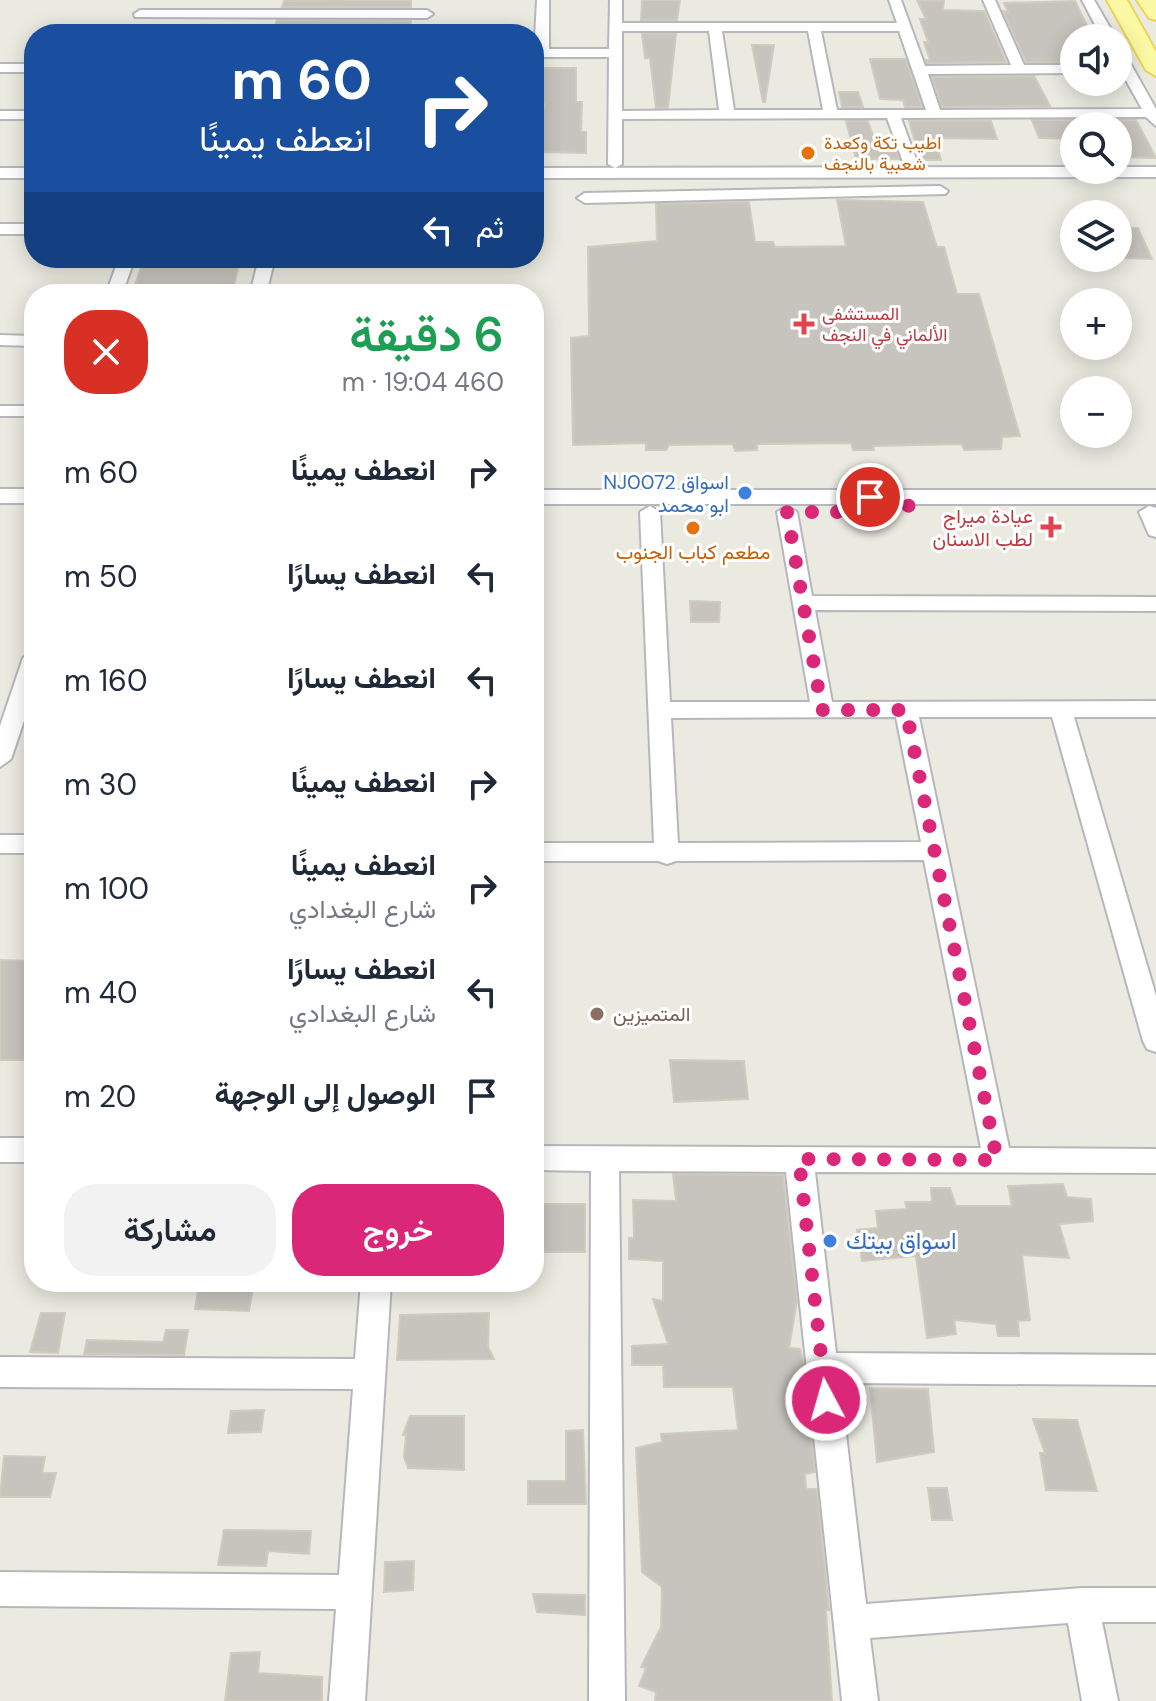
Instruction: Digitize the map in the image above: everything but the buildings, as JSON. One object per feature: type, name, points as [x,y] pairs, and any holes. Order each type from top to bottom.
[{"type":"main road","points":[[1120,6],[1152,9]]},
{"type":"main road","points":[[1120,6],[1152,63]]},
{"type":"main road","points":[[1132,62],[1152,63]]},
{"type":"street","points":[[146,0],[138,19],[428,7]]},
{"type":"street","points":[[541,24],[543,0]]},
{"type":"street","points":[[615,164],[618,115],[616,0]]},
{"type":"street","points":[[895,0],[934,112]]},
{"type":"street","points":[[989,0],[1019,69]]},
{"type":"street","points":[[1088,0],[1101,24]]},
{"type":"street","points":[[617,27],[904,27]]},
{"type":"street","points":[[715,27],[727,114]]},
{"type":"street","points":[[814,28],[831,113]]},
{"type":"street","points":[[544,53],[617,53]]},
{"type":"street","points":[[0,68],[24,68]]},
{"type":"street","points":[[918,70],[1060,69]]},
{"type":"street","points":[[1132,82],[1153,117]]},
{"type":"street","points":[[892,112],[910,162]]},
{"type":"street","points":[[618,115],[934,112],[1153,117]]},
{"type":"street","points":[[0,115],[24,114]]},
{"type":"street","points":[[544,164],[910,162],[1060,168]]},
{"type":"street","points":[[1132,164],[1156,165]]},
{"type":"street","points":[[0,165],[24,165]]},
{"type":"street","points":[[544,173],[1060,169]]},
{"type":"street","points":[[1132,171],[1156,172]]},
{"type":"street","points":[[0,173],[24,173]]},
{"type":"street","points":[[585,198],[940,191]]},
{"type":"street","points":[[0,229],[24,229]]},
{"type":"street","points":[[0,340],[24,341]]},
{"type":"street","points":[[0,411],[24,411]]},
{"type":"street","points":[[544,497],[948,504],[1154,513]]},
{"type":"street","points":[[544,512],[787,512],[902,504]]},
{"type":"street","points":[[650,512],[667,855]]},
{"type":"street","points":[[787,512],[822,710]]},
{"type":"street","points":[[803,603],[1156,604]]},
{"type":"street","points":[[0,759],[24,688]]},
{"type":"street","points":[[1061,709],[1156,1041]]},
{"type":"street","points":[[659,710],[1156,709]]},
{"type":"street","points":[[906,710],[997,1160]]},
{"type":"street","points":[[0,844],[24,844]]},
{"type":"street","points":[[544,852],[667,855],[934,851]]},
{"type":"street","points":[[0,1150],[24,1150]]},
{"type":"street","points":[[544,1158],[1156,1161]]},
{"type":"street","points":[[605,1159],[607,1701]]},
{"type":"street","points":[[799,1159],[860,1701]]},
{"type":"street","points":[[347,1701],[375,1292]]},
{"type":"street","points":[[822,1368],[1156,1370]]},
{"type":"street","points":[[0,1372],[370,1374]]},
{"type":"street","points":[[0,1589],[354,1592]]},
{"type":"street","points":[[851,1622],[1082,1605],[1156,1605]]},
{"type":"street","points":[[1082,1605],[1100,1701]]},
{"type":"place","name":"اطيب تكة وكعدة شعبية بالنجف","points":[[808,153]]},
{"type":"place","name":"المستشفى الألماني في النجف","points":[[804,324]]},
{"type":"place","name":"NJ0072 اسواق ابو محمد","points":[[745,493]]},
{"type":"place","name":"عيادة ميراج لطب الاسنان","points":[[1051,527]]},
{"type":"place","name":"مطعم كباب الجنوب","points":[[693,528]]},
{"type":"place","name":"المتميزين","points":[[597,1014]]},
{"type":"place","name":"اسواق بيتك","points":[[830,1241]]},
{"type":"route","points":[[826,1400],[799,1159],[997,1160],[906,710],[822,710],[787,512],[904,512],[910,504],[900,497],[870,497]]}]
